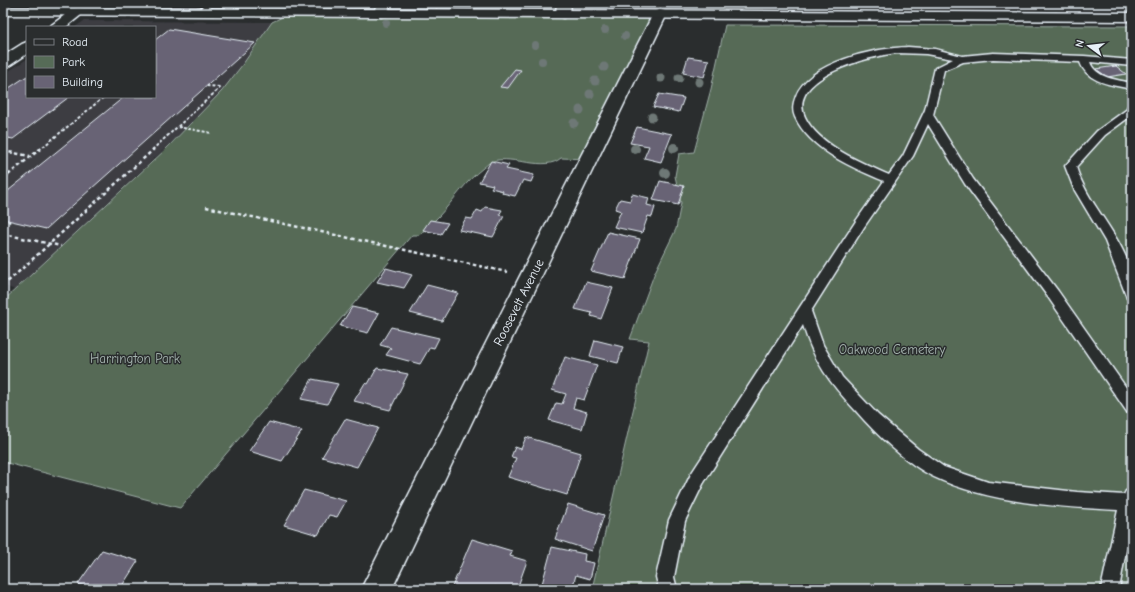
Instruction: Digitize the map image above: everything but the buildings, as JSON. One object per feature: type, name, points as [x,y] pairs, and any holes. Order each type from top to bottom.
[{"type":"street","points":[[3,11],[79,11],[132,7],[564,8],[660,14],[1132,17]]},
{"type":"street","points":[[57,26],[79,11]]},
{"type":"street","name":"Roosevelt Avenue","points":[[376,589],[660,14]]},
{"type":"street","points":[[3,63],[26,48]]},
{"type":"lane","points":[[891,180],[830,150],[805,127],[799,116],[797,105],[804,92],[810,82],[834,68],[864,56],[889,51],[928,51],[944,53],[961,59]]},
{"type":"lane","points":[[668,589],[665,577],[677,520],[697,479],[860,224],[908,156],[928,115],[940,68],[961,59],[993,56],[1084,59],[1132,64]]},
{"type":"lane","points":[[1084,59],[1085,65],[1099,78],[1132,86]]},
{"type":"lane","points":[[1132,108],[1130,112],[1101,132],[1070,166],[1072,174],[1103,226],[1123,266],[1132,295]]},
{"type":"lane","points":[[928,115],[969,182],[1053,294],[1132,408]]},
{"type":"lane","points":[[804,311],[816,346],[837,381],[873,420],[912,454],[939,472],[988,489],[1078,500],[1130,499],[1124,515],[1110,589]]},
{"type":"path","points":[[3,286],[221,88],[206,86]]},
{"type":"path","points":[[3,179],[103,98]]},
{"type":"path","points":[[178,127],[212,133]]},
{"type":"path","points":[[3,151],[31,157]]},
{"type":"path","points":[[206,207],[531,277]]},
{"type":"path","points":[[3,226],[10,221]]},
{"type":"path","points":[[3,234],[61,246]]},
{"type":"shaded area","points":[[135,3],[364,3],[360,12],[128,11]]},
{"type":"shaded area","points":[[84,21],[272,22],[222,91],[178,136],[15,290],[3,285],[3,75],[26,60],[26,98],[156,98],[156,26],[76,26]]},
{"type":"green space","name":"Harrington Park","points":[[291,13],[660,14],[588,159],[561,158],[546,164],[510,160],[493,161],[477,173],[429,226],[419,235],[412,235],[180,508],[3,462],[3,301],[166,149],[222,91],[272,22]]},
{"type":"green space","name":"Oakwood Cemetery","points":[[725,25],[1132,26],[1132,589],[592,589],[649,341],[630,339],[655,272],[676,229],[681,203],[675,176],[679,154],[694,152],[711,89]]}]
